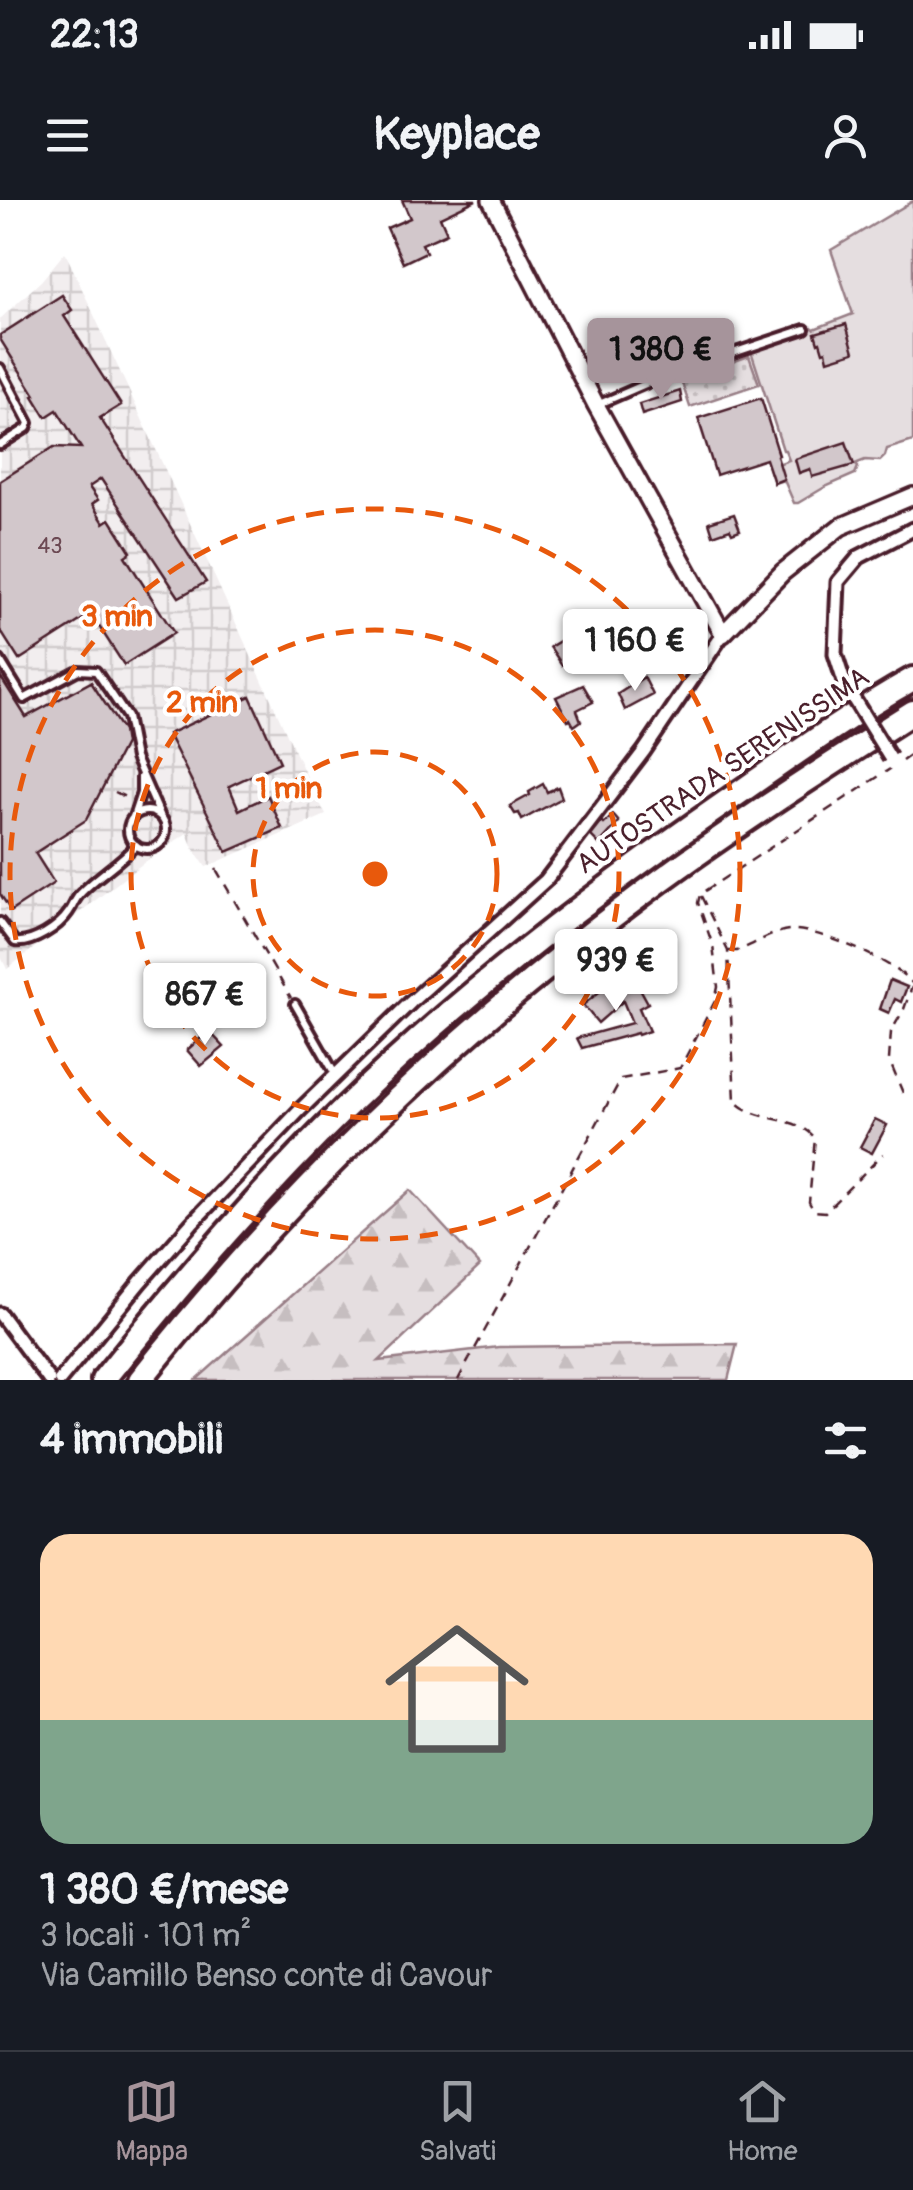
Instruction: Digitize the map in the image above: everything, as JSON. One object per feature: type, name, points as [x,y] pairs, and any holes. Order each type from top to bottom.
[{"type":"highway","name":"AUTOSTRADA SERENISSIMA","points":[[103,1380],[260,1195],[345,1108],[450,1012],[615,879],[802,749],[913,679]]},
{"type":"highway","name":"AUTOSTRADA SERENISSIMA","points":[[140,1380],[219,1283],[311,1183],[414,1082],[497,1010],[644,892],[913,712]]},
{"type":"street","points":[[492,200],[596,406],[723,634]]},
{"type":"street","points":[[60,1380],[192,1224],[336,1075],[546,880],[644,751],[723,634],[783,572],[840,527],[913,496]]},
{"type":"street","points":[[893,761],[845,685],[835,654],[838,582],[859,557],[913,528]]},
{"type":"street","points":[[0,1314],[50,1380]]},
{"type":"lane","points":[[596,406],[664,376],[805,329]]},
{"type":"lane","points":[[0,368],[30,423],[0,445]]},
{"type":"lane","points":[[0,660],[24,698],[78,670],[96,671],[127,716],[135,758],[164,820],[162,842],[152,848],[136,845],[128,832],[141,793],[142,776]]},
{"type":"lane","points":[[132,817],[146,811],[160,815]]},
{"type":"lane","points":[[0,922],[16,942],[40,937],[68,914],[82,891],[136,845]]},
{"type":"lane","points":[[294,1004],[336,1075]]},
{"type":"path","points":[[458,1380],[621,1079],[680,1068],[714,1000],[718,987],[713,946],[698,903],[700,894],[893,761],[913,753]]},
{"type":"path","points":[[216,869],[294,1004]]},
{"type":"path","points":[[700,894],[728,951],[735,1101],[745,1112],[807,1128],[815,1138],[810,1202],[814,1210],[825,1212],[883,1154]]},
{"type":"path","points":[[728,951],[737,952],[787,930],[812,931],[867,954],[908,978],[913,985],[891,1032],[889,1060],[903,1093]]},
{"type":"shaded area","points":[[65,252],[326,815],[206,867],[187,833],[7,969],[0,955],[0,319]]},
{"type":"green space","points":[[913,201],[913,441],[887,449],[880,461],[855,464],[855,474],[794,503],[784,480],[774,483],[769,467],[789,460],[751,351],[853,314],[831,250]]},
{"type":"green space","points":[[749,356],[759,384],[690,407],[681,380]]},
{"type":"green space","points":[[410,1190],[480,1266],[379,1361],[499,1347],[737,1344],[728,1380],[196,1380]]},
{"type":"building","points":[[402,200],[476,200],[440,217],[447,233],[422,244],[426,252],[403,263],[387,228],[410,218]]},
{"type":"building","points":[[62,295],[72,310],[64,316],[121,405],[100,418],[206,582],[179,597],[101,479],[89,487],[98,500],[92,504],[104,523],[110,519],[131,552],[125,556],[174,633],[124,665],[91,614],[19,660],[0,630],[0,481],[54,447],[81,448],[57,410],[46,417],[0,335]]},
{"type":"building","points":[[846,324],[854,352],[828,360],[815,333]]},
{"type":"building","points":[[680,391],[682,402],[642,415],[639,404]]},
{"type":"building","points":[[761,398],[784,479],[774,483],[766,459],[716,475],[698,418]]},
{"type":"building","points":[[846,442],[854,465],[812,477],[810,469],[799,473],[795,459]]},
{"type":"building","points":[[734,514],[740,530],[713,535],[709,522]]},
{"type":"building","points":[[568,636],[578,652],[562,665],[550,647]]},
{"type":"building","points":[[0,676],[26,717],[91,682],[123,731],[125,744],[86,820],[35,853],[54,883],[11,911],[0,894]]},
{"type":"building","points":[[644,677],[653,695],[625,710],[618,694]]},
{"type":"building","points":[[583,685],[593,702],[577,710],[581,721],[574,726],[556,697]]},
{"type":"building","points":[[250,696],[280,762],[229,786],[239,810],[268,796],[282,828],[227,852],[168,734]]},
{"type":"building","points":[[543,784],[547,792],[558,787],[562,798],[522,820],[510,806]]},
{"type":"building","points":[[613,815],[619,822],[599,844],[591,836]]},
{"type":"building","points":[[890,980],[907,987],[901,1002],[895,999],[889,1013],[880,1009]]},
{"type":"building","points":[[625,982],[630,988],[637,983],[648,1003],[639,1008],[649,1031],[582,1048],[577,1038],[632,1023],[623,1001],[598,1023],[583,1005],[604,988],[611,995]]},
{"type":"building","points":[[209,1031],[224,1047],[201,1066],[187,1050]]},
{"type":"building","points":[[875,1119],[887,1125],[872,1153],[860,1147]]}]
